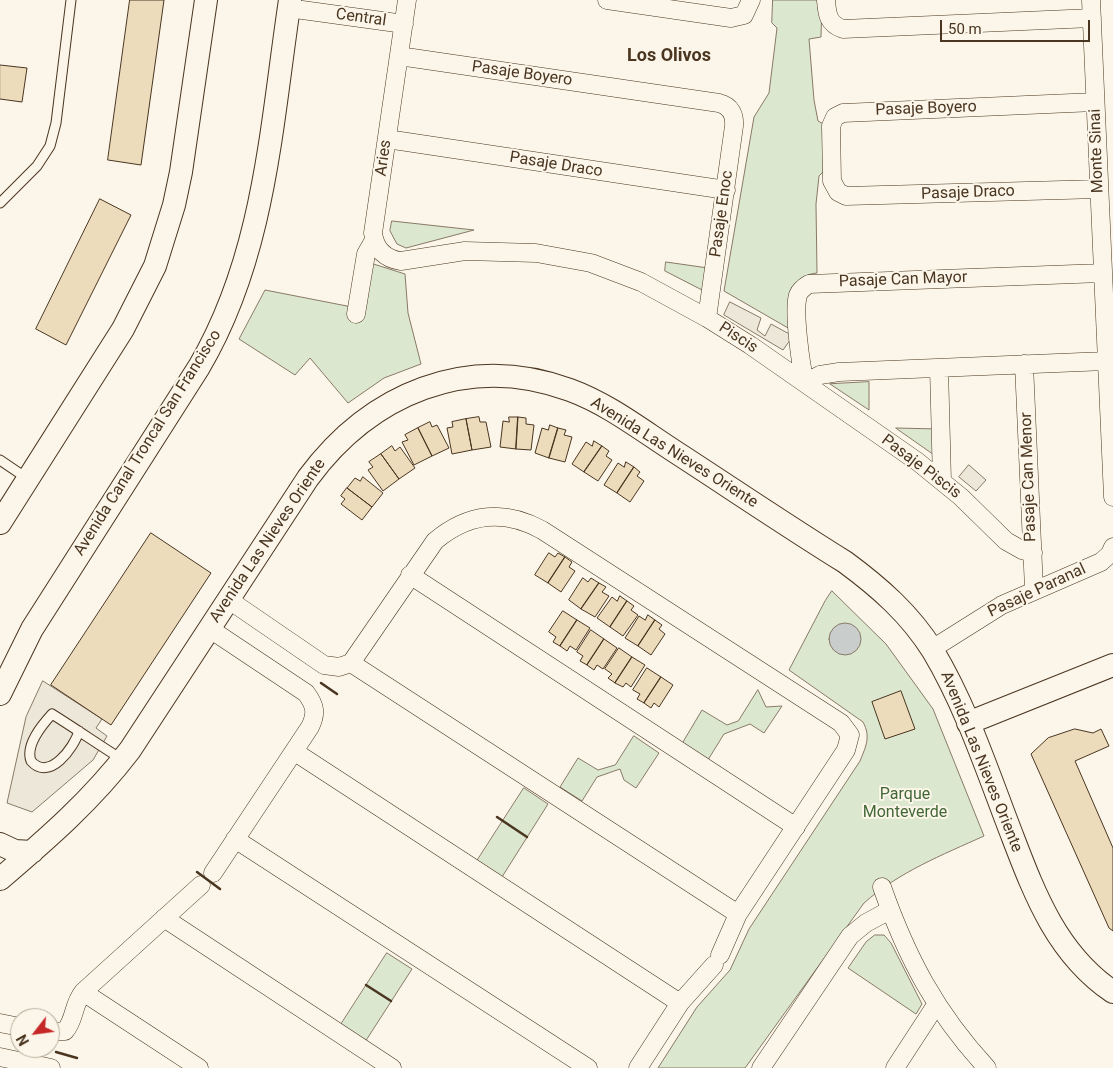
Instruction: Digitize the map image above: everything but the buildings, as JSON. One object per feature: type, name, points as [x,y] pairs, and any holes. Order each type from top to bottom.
[{"type":"street","points":[[0,523],[123,329],[155,266],[170,222],[181,172],[206,0]]},
{"type":"street","name":"Aries","points":[[356,314],[366,254],[374,240],[407,0]]},
{"type":"street","points":[[608,0],[731,18],[748,7]]},
{"type":"street","points":[[826,0],[828,17],[835,25],[844,29],[1092,18]]},
{"type":"street","name":"Monte Sinai","points":[[1091,0],[1102,273],[1110,363]]},
{"type":"street","name":"Central","points":[[289,4],[404,24]]},
{"type":"street","name":"Avenida Canal Troncal San Francisco","points":[[0,694],[32,629],[199,367],[220,329],[233,300],[252,238],[262,195],[289,4]]},
{"type":"street","name":"Pasaje Boyero","points":[[399,56],[719,103],[732,111]]},
{"type":"street","name":"Pasaje Boyero","points":[[838,192],[832,181],[831,126],[835,118],[843,113],[1096,102]]},
{"type":"street","name":"Pasaje Enoc","points":[[707,318],[735,121],[732,111]]},
{"type":"street","name":"Pasaje Draco","points":[[387,139],[726,190]]},
{"type":"street","name":"Pasaje Draco","points":[[838,192],[850,196],[1099,189]]},
{"type":"street","name":"Piscis","points":[[374,240],[377,247],[386,257],[401,261],[436,254],[483,250],[536,253],[591,263],[641,282],[707,318],[805,384]]},
{"type":"street","name":"Pasaje Can Mayor","points":[[805,384],[799,356],[797,302],[799,293],[809,284],[1102,273]]},
{"type":"street","points":[[805,384],[820,375],[839,372],[1024,364],[1110,363],[1109,386],[1113,497]]},
{"type":"street","name":"Pasaje Can Menor","points":[[1024,364],[1034,589]]},
{"type":"street","points":[[939,368],[942,481]]},
{"type":"street","name":"Avenida Las Nieves Oriente","points":[[0,880],[92,798],[123,760],[308,478],[322,460],[354,427],[394,401],[422,388],[458,380],[500,376],[547,382],[591,398],[612,410],[868,578],[903,611],[932,649],[953,689],[1028,878],[1049,923],[1076,960],[1113,992]]},
{"type":"street","name":"Pasaje Piscis","points":[[805,384],[942,481],[1006,541],[1022,550],[1033,553]]},
{"type":"street","points":[[228,600],[324,665],[339,667],[351,663],[435,541],[454,527],[468,520],[500,515],[528,522],[841,723],[850,736],[848,746],[738,914],[717,960],[680,1003],[638,1068]]},
{"type":"street","name":"Pasaje Paranal","points":[[932,649],[995,609],[1034,589],[1101,562],[1110,554],[1113,547]]},
{"type":"street","points":[[410,575],[796,826]]},
{"type":"street","points":[[60,1033],[68,1028],[74,1005],[83,992],[207,879],[295,752],[314,720],[314,706],[306,693],[210,629]]},
{"type":"street","points":[[351,663],[738,914]]},
{"type":"street","points":[[968,723],[1113,665]]},
{"type":"street","points":[[295,752],[680,1003]]},
{"type":"street","points":[[236,839],[588,1068]]},
{"type":"street","points":[[0,844],[15,851],[32,852]]},
{"type":"street","points":[[882,887],[911,959],[936,1005],[951,1026],[987,1068]]},
{"type":"street","points":[[766,1066],[850,936],[866,923],[890,910]]},
{"type":"street","points":[[164,918],[392,1068]]},
{"type":"street","points":[[83,992],[199,1068]]},
{"type":"street","points":[[895,1068],[936,1005]]},
{"type":"street","points":[[0,1058],[51,1068]]},
{"type":"lane","points":[[0,203],[37,166],[50,146],[56,124],[71,0]]},
{"type":"lane","points":[[0,460],[28,479]]},
{"type":"lane","points":[[79,731],[71,748],[57,762],[44,768],[38,767],[31,761],[29,752],[34,740],[52,714],[79,731],[123,760]]},
{"type":"green space","points":[[773,0],[822,0],[821,37],[809,39],[814,100],[818,121],[825,125],[824,171],[819,176],[816,204],[817,273],[807,275],[800,280],[796,287],[793,304],[795,332],[724,291],[754,117],[769,93],[777,28],[772,23]]},
{"type":"green space","points":[[392,221],[474,230],[406,248],[397,244],[390,231]]},
{"type":"green space","points":[[361,260],[405,274],[408,313],[421,364],[384,378],[348,403],[310,358],[295,375],[239,339],[265,290],[352,307]]},
{"type":"green space","points":[[666,262],[708,268],[704,291],[665,271]]},
{"type":"green space","points":[[869,382],[869,410],[830,384]]},
{"type":"green space","points":[[896,428],[938,429],[939,458]]},
{"type":"green space","name":"Parque Monteverde","points":[[832,591],[886,644],[933,709],[984,836],[906,873],[864,903],[745,1068],[658,1068],[697,1007],[730,970],[749,929],[860,761],[864,751],[867,742],[867,732],[863,722],[789,670]]},
{"type":"green space","points":[[758,690],[766,707],[782,706],[764,733],[750,724],[724,734],[706,763],[680,747],[702,710],[727,725],[738,721]]},
{"type":"green space","points":[[634,736],[659,753],[636,788],[624,780],[620,769],[597,777],[582,801],[560,787],[578,758],[598,770],[615,765]]},
{"type":"green space","points":[[524,788],[548,804],[502,877],[477,861]]},
{"type":"green space","points":[[875,935],[884,935],[891,943],[922,1004],[916,1014],[848,968],[866,942]]},
{"type":"green space","points":[[387,953],[412,969],[365,1042],[340,1026]]},
{"type":"shaded area","points":[[730,302],[761,318],[757,330],[765,336],[771,324],[793,336],[783,350],[724,315]]},
{"type":"shaded area","points":[[969,465],[986,480],[976,491],[959,477]]},
{"type":"shaded area","points":[[845,623],[857,627],[861,639],[857,651],[845,655],[833,651],[829,639],[833,627]]},
{"type":"shaded area","points":[[43,681],[102,719],[96,728],[107,736],[93,760],[32,812],[7,803],[26,717]]},
{"type":"wall","points":[[321,683],[337,694]]},
{"type":"wall","points":[[497,817],[527,837]]},
{"type":"wall","points":[[197,872],[220,889]]},
{"type":"wall","points":[[366,985],[391,1001]]},
{"type":"wall","points":[[60,1053],[77,1058]]},
{"type":"district","name":"Los Olivos","points":[[669,56]]}]
